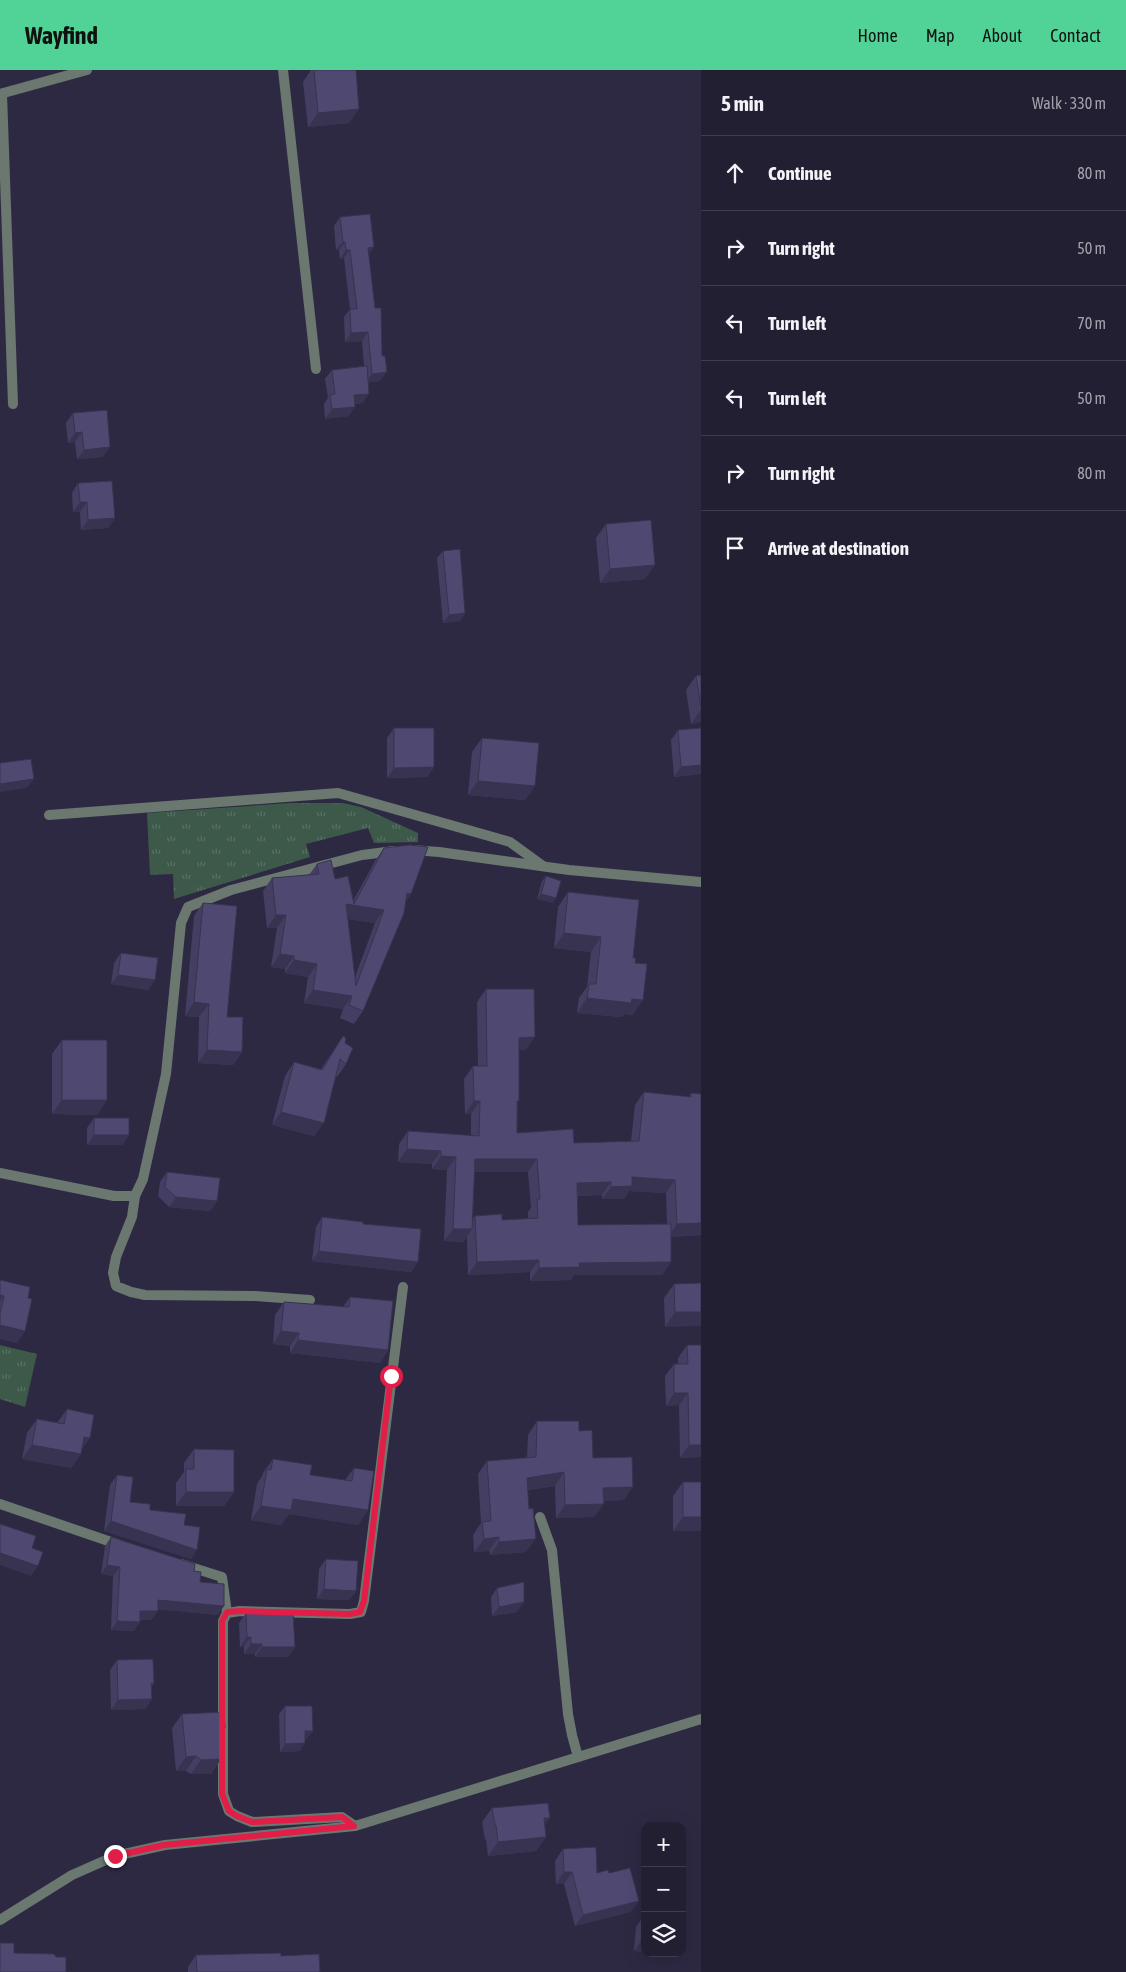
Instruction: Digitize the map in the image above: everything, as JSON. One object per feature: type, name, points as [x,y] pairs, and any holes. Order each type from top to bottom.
[{"type":"street","points":[[13,404],[1,94],[87,70]]},
{"type":"street","points":[[283,70],[316,369]]},
{"type":"street","points":[[49,815],[338,793],[510,842],[544,866]]},
{"type":"street","points":[[310,1300],[256,1296],[145,1295],[116,1286],[113,1272],[116,1257],[132,1217],[136,1196],[143,1179],[166,1074],[181,923],[188,907],[231,890],[362,854],[412,850],[701,882]]},
{"type":"street","points":[[0,1173],[114,1196],[136,1196]]},
{"type":"street","points":[[227,1612],[350,1614],[360,1612],[364,1601],[403,1287]]},
{"type":"street","points":[[0,1504],[132,1548]]},
{"type":"street","points":[[540,1517],[552,1550],[568,1714],[578,1757]]},
{"type":"street","points":[[174,1562],[222,1577],[227,1612],[222,1621],[222,1794],[229,1811],[252,1822],[342,1817],[354,1826]]},
{"type":"street","points":[[0,1920],[72,1875],[115,1856],[164,1845],[354,1826],[701,1719]]},
{"type":"green space","points":[[291,803],[343,803],[361,807],[418,833],[418,842],[374,843],[368,828],[306,844],[310,857],[174,899],[173,874],[150,875],[147,813]]},
{"type":"green space","points":[[0,1345],[37,1354],[25,1407],[0,1399]]},
{"type":"building","points":[[314,70],[356,70],[359,109],[318,113]]},
{"type":"building","points":[[370,214],[374,247],[368,248],[375,308],[381,308],[382,356],[385,356],[387,372],[372,374],[368,332],[351,333],[350,309],[357,309],[350,250],[346,250],[345,242],[343,242],[340,217]]},
{"type":"building","points":[[367,366],[369,394],[354,395],[355,407],[332,409],[330,395],[335,394],[332,370]]},
{"type":"building","points":[[107,410],[110,447],[84,450],[82,432],[75,433],[73,413]]},
{"type":"building","points":[[112,481],[115,518],[88,520],[87,502],[80,502],[78,483]]},
{"type":"building","points":[[651,520],[655,565],[610,569],[606,524]]},
{"type":"building","points":[[460,549],[465,613],[449,615],[443,551]]},
{"type":"building","points":[[701,675],[701,707],[696,676]]},
{"type":"building","points":[[394,728],[434,728],[434,767],[394,768]]},
{"type":"building","points":[[701,728],[701,765],[681,767],[678,730]]},
{"type":"building","points":[[482,738],[539,743],[535,786],[478,781]]},
{"type":"building","points":[[31,759],[34,779],[0,784],[0,763]]},
{"type":"building","points":[[410,845],[428,847],[411,894],[407,893],[404,913],[363,1011],[349,1005],[352,996],[313,990],[317,964],[294,960],[294,956],[280,954],[286,915],[276,915],[272,878],[319,874],[317,864],[331,860],[335,879],[348,876],[354,904],[384,848]],"holes":[[[346,904],[384,910],[356,986]]]},
{"type":"building","points":[[546,876],[561,881],[556,898],[541,894]]},
{"type":"building","points":[[568,892],[639,900],[633,958],[636,958],[635,963],[647,964],[643,1000],[632,999],[631,1003],[587,998],[589,984],[596,984],[601,937],[564,933]]},
{"type":"building","points":[[203,903],[237,906],[227,1017],[243,1017],[242,1052],[207,1050],[209,1004],[194,1002]]},
{"type":"building","points":[[121,953],[158,958],[155,980],[118,975]]},
{"type":"building","points":[[486,989],[534,989],[535,1037],[519,1038],[517,1133],[573,1129],[574,1143],[639,1141],[644,1092],[691,1097],[691,1093],[701,1094],[701,1223],[677,1224],[675,1180],[632,1177],[632,1186],[611,1187],[611,1182],[577,1183],[578,1225],[671,1224],[671,1262],[579,1263],[580,1267],[539,1268],[539,1260],[477,1262],[475,1216],[502,1214],[502,1220],[538,1218],[537,1199],[540,1199],[537,1159],[475,1159],[472,1229],[453,1229],[456,1157],[441,1156],[441,1151],[407,1149],[408,1131],[479,1136],[480,1101],[474,1101],[473,1066],[487,1066]]},
{"type":"building","points":[[343,1036],[346,1038],[345,1043],[353,1048],[346,1064],[340,1059],[324,1123],[281,1112],[294,1062],[322,1070]]},
{"type":"building","points":[[62,1040],[107,1040],[107,1100],[62,1100]]},
{"type":"building","points":[[94,1118],[129,1118],[129,1135],[94,1135]]},
{"type":"building","points":[[167,1172],[220,1178],[217,1201],[176,1197],[165,1187]]},
{"type":"building","points":[[322,1217],[363,1222],[363,1224],[421,1229],[418,1262],[319,1251]]},
{"type":"building","points":[[0,1280],[30,1287],[28,1298],[32,1299],[25,1331],[0,1325],[0,1314],[4,1296],[0,1295]]},
{"type":"building","points":[[701,1283],[701,1312],[675,1312],[674,1284]]},
{"type":"building","points":[[350,1297],[393,1301],[388,1350],[298,1340],[299,1333],[281,1331],[284,1302],[349,1307]]},
{"type":"building","points":[[687,1345],[701,1345],[701,1445],[689,1445],[688,1393],[674,1393],[674,1364],[688,1364]]},
{"type":"building","points":[[67,1409],[94,1415],[90,1438],[84,1437],[81,1454],[32,1445],[37,1419],[64,1424]]},
{"type":"building","points":[[537,1421],[579,1421],[579,1431],[592,1430],[593,1458],[632,1457],[633,1487],[603,1488],[604,1504],[565,1505],[564,1472],[527,1478],[529,1509],[533,1508],[536,1539],[499,1542],[499,1537],[484,1539],[482,1522],[491,1521],[487,1461],[536,1457]]},
{"type":"building","points":[[194,1449],[234,1450],[234,1492],[186,1492],[186,1469],[194,1469]]},
{"type":"building","points":[[273,1459],[312,1465],[310,1475],[352,1481],[354,1468],[374,1471],[368,1510],[293,1499],[291,1510],[261,1506],[267,1469],[271,1470]]},
{"type":"building","points":[[117,1475],[133,1477],[130,1502],[150,1504],[150,1510],[186,1514],[184,1525],[200,1527],[197,1550],[111,1521]]},
{"type":"building","points":[[683,1482],[701,1482],[701,1517],[683,1517]]},
{"type":"building","points":[[0,1524],[36,1536],[32,1548],[43,1552],[38,1566],[0,1553]]},
{"type":"building","points":[[111,1537],[195,1564],[194,1571],[201,1572],[200,1582],[224,1584],[224,1606],[158,1600],[158,1611],[140,1611],[140,1622],[117,1621],[120,1567],[107,1565]]},
{"type":"building","points":[[326,1559],[358,1561],[356,1591],[324,1589]]},
{"type":"building","points":[[524,1582],[524,1602],[499,1607],[497,1588]]},
{"type":"building","points":[[293,1611],[295,1647],[262,1647],[262,1644],[251,1644],[251,1637],[247,1637],[246,1613]]},
{"type":"building","points":[[153,1659],[154,1683],[151,1683],[152,1699],[118,1700],[117,1660]]},
{"type":"building","points":[[285,1706],[312,1706],[313,1731],[305,1731],[305,1743],[285,1744]]},
{"type":"building","points":[[224,1712],[225,1728],[220,1728],[221,1759],[201,1760],[196,1756],[186,1757],[182,1714]]},
{"type":"building","points":[[548,1803],[550,1818],[544,1818],[546,1837],[498,1842],[492,1808]]},
{"type":"building","points":[[596,1847],[597,1873],[608,1870],[609,1873],[630,1868],[639,1901],[583,1915],[572,1872],[564,1872],[563,1849]]},
{"type":"building","points":[[0,1943],[14,1943],[14,1953],[54,1954],[56,1957],[66,1957],[66,1972],[0,1972]]},
{"type":"building","points":[[281,1953],[281,1956],[319,1954],[320,1972],[197,1972],[196,1955]]},
{"type":"route","points":[[115,1856],[164,1845],[354,1826],[342,1817],[252,1822],[229,1811],[222,1794],[222,1621],[227,1612],[240,1611],[350,1614],[360,1612],[364,1601],[391,1376]]}]
